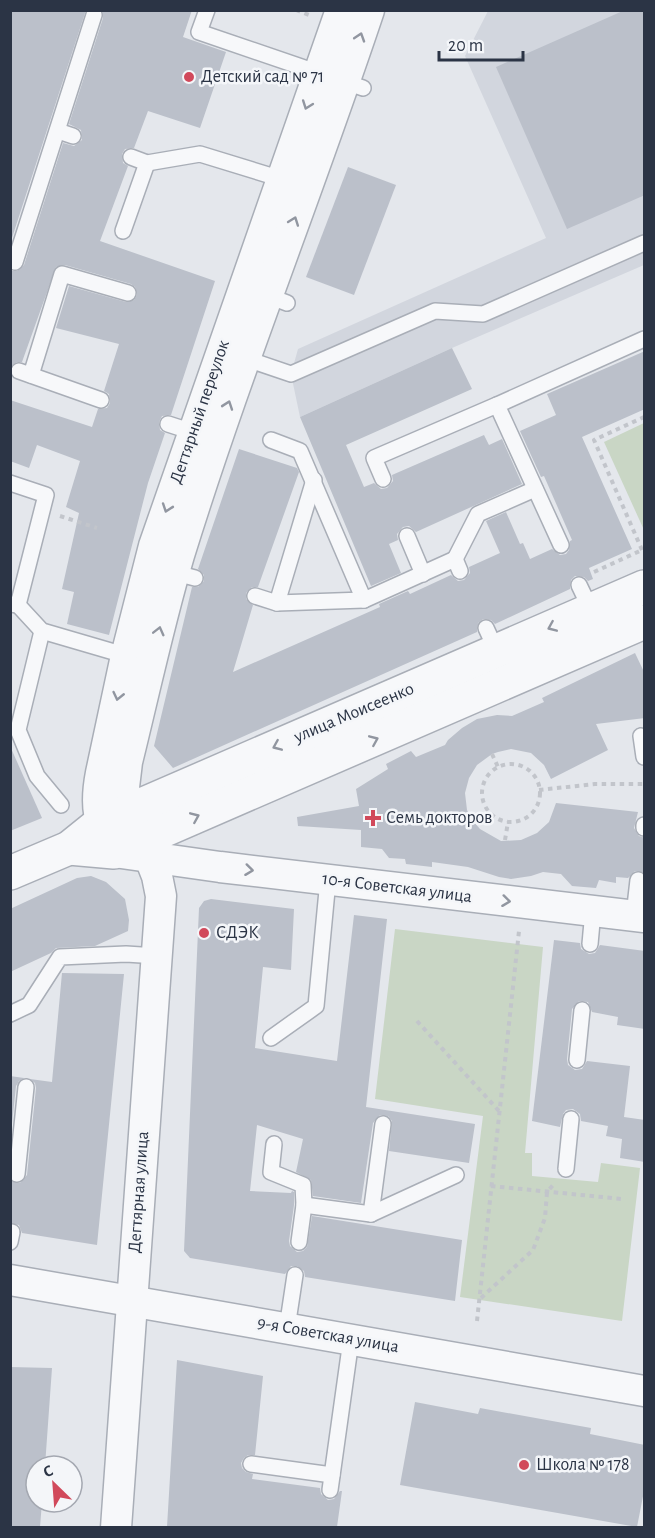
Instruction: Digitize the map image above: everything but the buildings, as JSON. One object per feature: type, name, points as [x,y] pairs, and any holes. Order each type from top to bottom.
[{"type":"street","name":"Дегтярный переулок","points":[[113,817],[123,788],[139,659],[165,559],[192,432],[232,354],[266,295],[294,183],[342,81],[369,10]]},
{"type":"street","name":"Дегтярный переулок","points":[[327,14],[342,81]]},
{"type":"street","name":"улица Моисеенко","points":[[69,848],[135,850],[500,658],[585,598],[645,587]]},
{"type":"street","name":"улица Моисеенко","points":[[10,873],[69,848],[113,817],[500,658],[645,622]]},
{"type":"street","name":"Дегтярная улица","points":[[113,817],[135,850],[157,876],[161,896],[116,1527]]},
{"type":"street","name":"10-я Советская улица","points":[[135,850],[328,880],[639,916]]},
{"type":"street","name":"9-я Советская улица","points":[[10,1281],[131,1300],[645,1391]]},
{"type":"lane","points":[[207,10],[200,32],[342,81]]},
{"type":"lane","points":[[10,260],[15,262],[66,134],[94,15]]},
{"type":"lane","points":[[131,157],[147,163],[200,154],[294,183]]},
{"type":"lane","points":[[123,231],[147,163]]},
{"type":"lane","points":[[232,354],[291,374],[435,310],[483,314],[645,243]]},
{"type":"lane","points":[[101,400],[25,373],[62,274],[128,293]]},
{"type":"lane","points":[[383,479],[374,458],[645,339]]},
{"type":"lane","points":[[497,405],[561,544]]},
{"type":"lane","points":[[271,440],[300,451],[364,600]]},
{"type":"lane","points":[[277,603],[314,480]]},
{"type":"lane","points":[[10,483],[46,495],[14,604],[42,631],[139,659]]},
{"type":"lane","points":[[255,596],[277,603],[364,600],[423,574],[457,565],[478,514],[535,489]]},
{"type":"lane","points":[[407,536],[423,574]]},
{"type":"lane","points":[[42,631],[18,730],[37,776],[61,805]]},
{"type":"lane","points":[[641,736],[645,758]]},
{"type":"lane","points":[[271,1038],[316,1006],[328,880]]},
{"type":"lane","points":[[638,880],[639,916]]},
{"type":"lane","points":[[590,944],[593,911]]},
{"type":"lane","points":[[10,1014],[30,1005],[60,957],[126,954],[157,956]]},
{"type":"lane","points":[[577,1060],[582,1010]]},
{"type":"lane","points":[[17,1174],[26,1087]]},
{"type":"lane","points":[[566,1169],[571,1119]]},
{"type":"lane","points":[[371,1214],[383,1124]]},
{"type":"lane","points":[[274,1144],[271,1172],[303,1185],[304,1205],[299,1242]]},
{"type":"lane","points":[[304,1205],[371,1214],[456,1175]]},
{"type":"lane","points":[[287,1328],[295,1275]]},
{"type":"lane","points":[[251,1464],[331,1482],[351,1340]]},
{"type":"path","points":[[296,10],[327,14]]},
{"type":"path","points":[[591,573],[643,550],[594,440],[645,417]]},
{"type":"path","points":[[42,510],[97,528]]},
{"type":"path","points":[[492,754],[498,767]]},
{"type":"path","points":[[507,765],[525,768],[537,781],[539,800],[528,817],[508,822],[489,813],[482,793],[484,783],[490,773],[498,767],[507,765]]},
{"type":"path","points":[[539,790],[595,784],[645,784]]},
{"type":"path","points":[[505,840],[508,822]]},
{"type":"path","points":[[477,1321],[519,927]]},
{"type":"path","points":[[417,1021],[499,1111]]},
{"type":"path","points":[[480,1298],[533,1250],[545,1218],[547,1192],[566,1169]]},
{"type":"path","points":[[491,1186],[622,1199]]},
{"type":"shaded area","points":[[488,11],[644,11],[644,265],[300,417],[291,374],[298,349],[546,238],[465,56]]},
{"type":"green space","points":[[644,423],[644,530],[604,442]]},
{"type":"green space","points":[[395,929],[543,947],[525,1153],[532,1153],[532,1176],[598,1182],[601,1163],[640,1168],[622,1321],[460,1297],[483,1116],[375,1099]]},
{"type":"place","name":"Детский сад № 71","points":[[189,77]]},
{"type":"place","name":"Семь докторов","points":[[373,818]]},
{"type":"place","name":"СДЭК","points":[[204,933]]},
{"type":"place","name":"Школа № 178","points":[[524,1465]]}]
